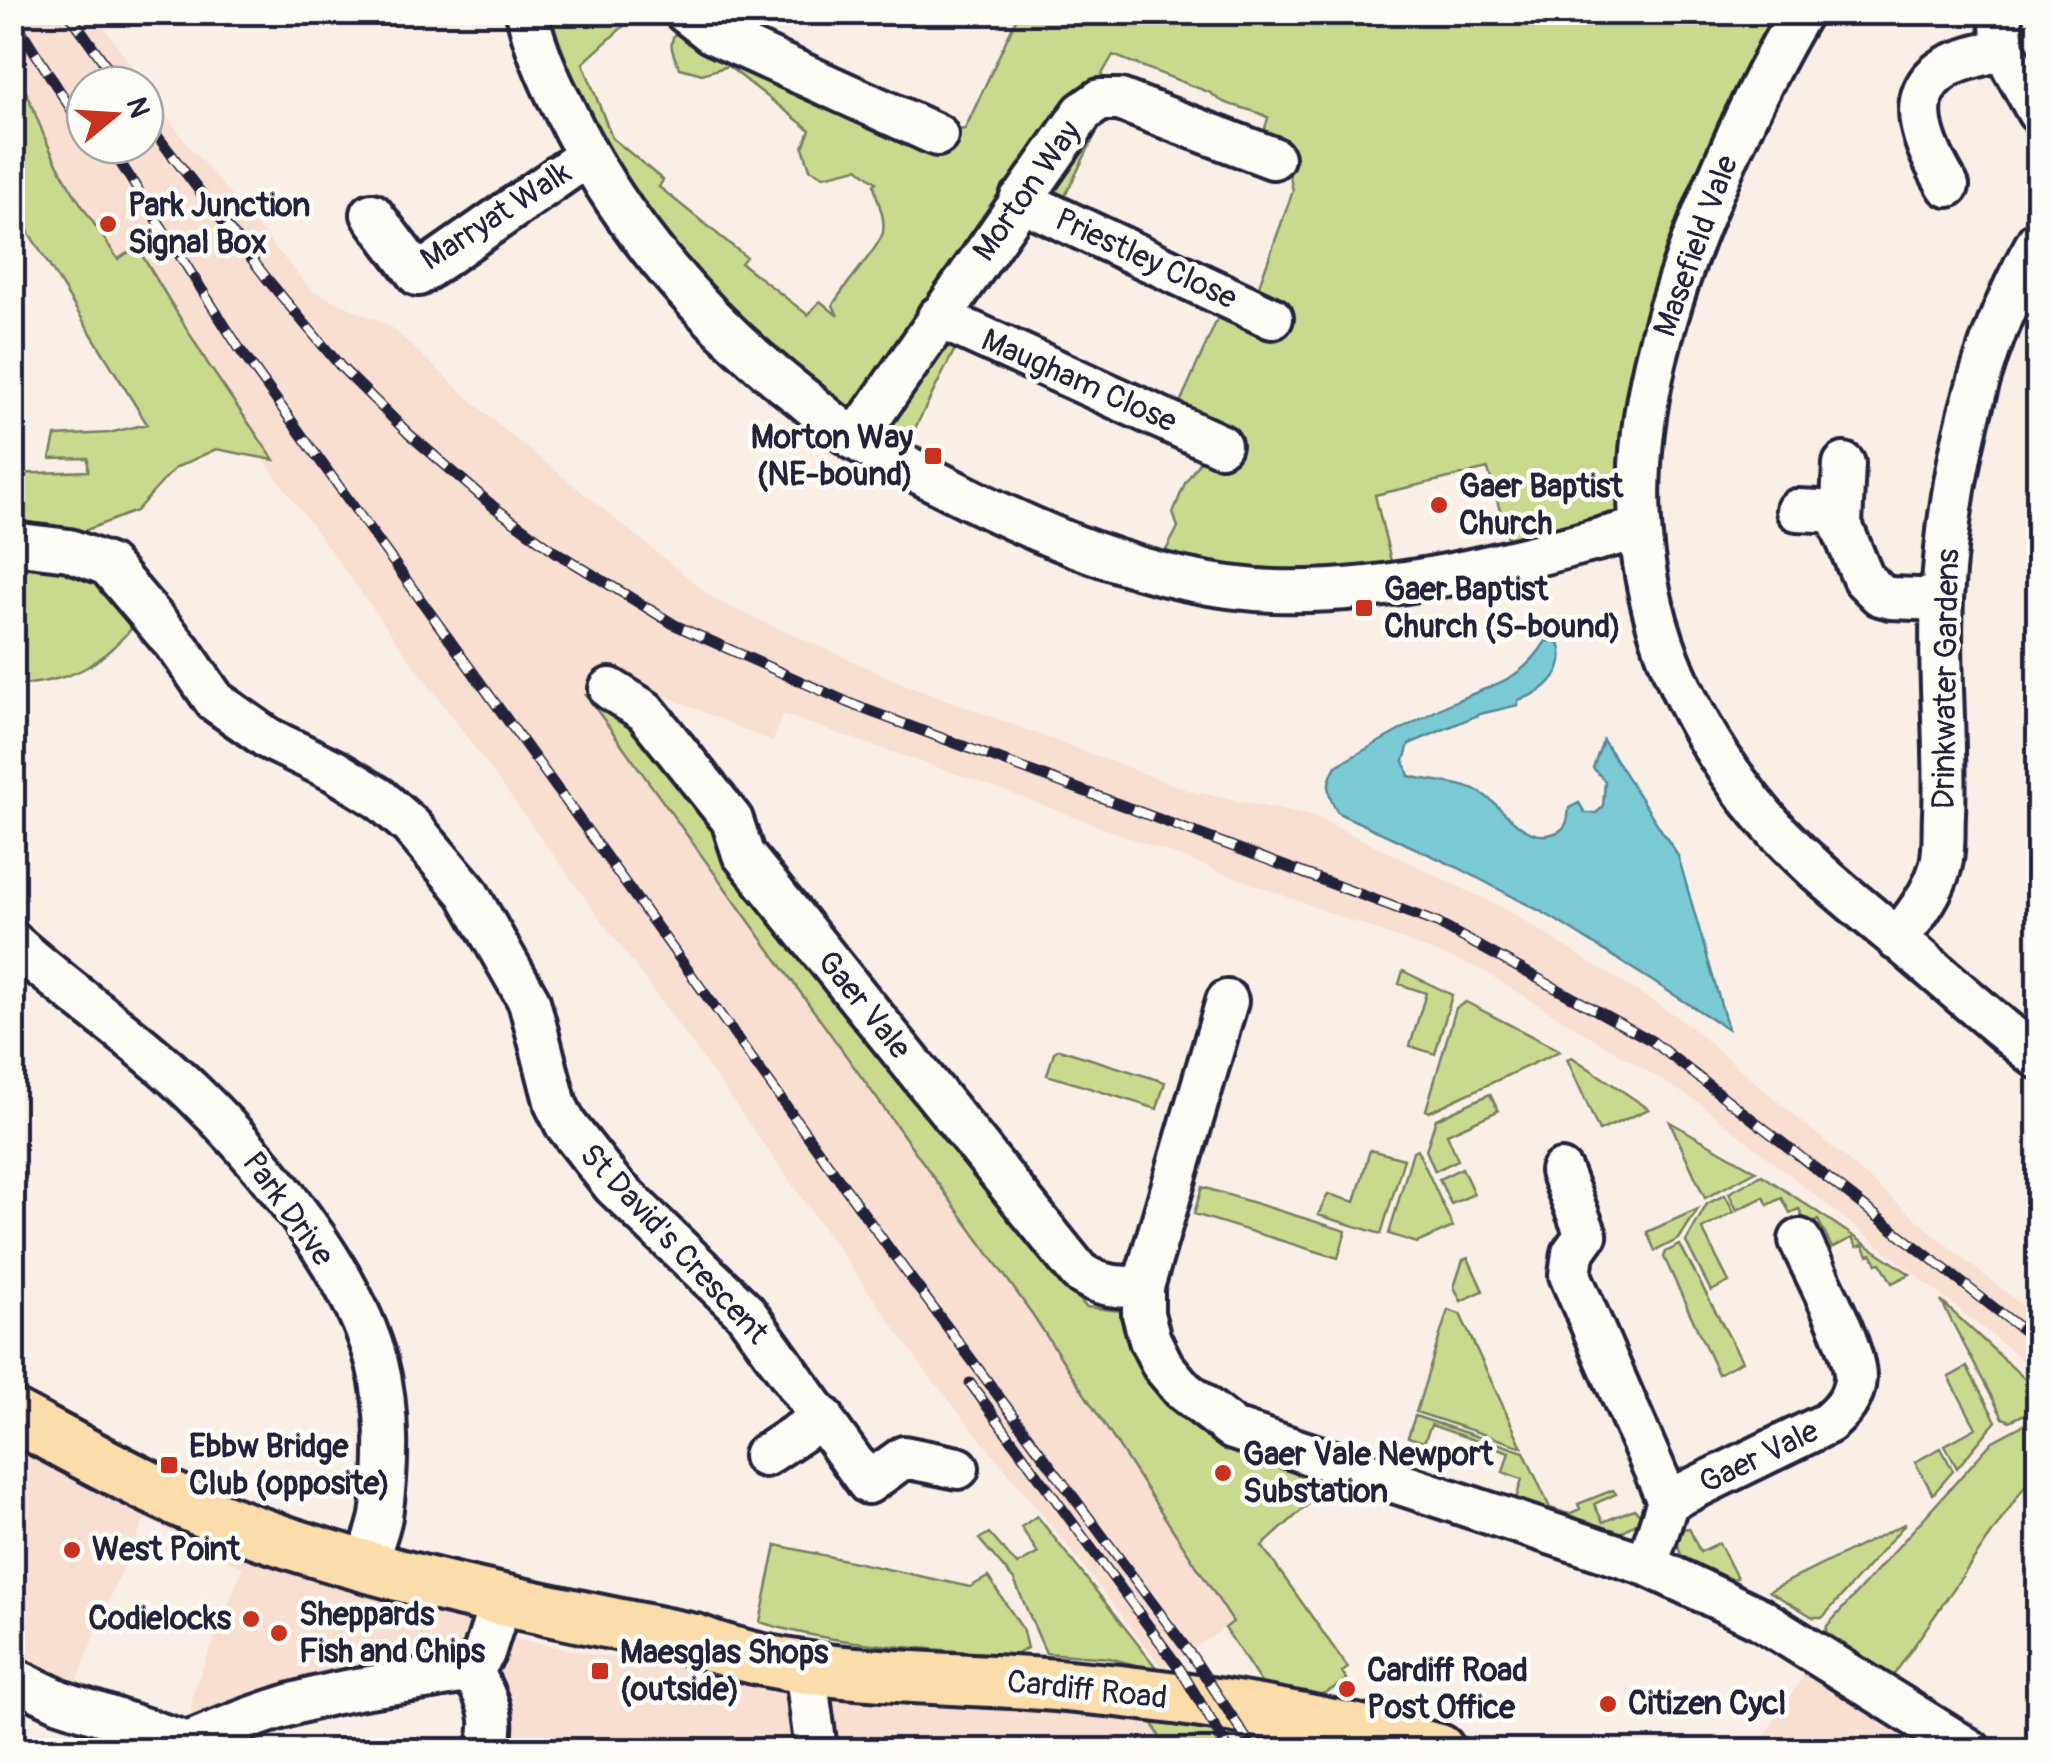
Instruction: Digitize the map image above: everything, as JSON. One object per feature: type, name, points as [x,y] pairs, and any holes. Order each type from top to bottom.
[{"type":"main road","name":"Cardiff Road","points":[[12,1415],[154,1489],[243,1528],[385,1572],[488,1635],[695,1640],[732,1654],[805,1667],[1058,1685],[1280,1712],[1439,1750]]},
{"type":"street","points":[[527,12],[554,89],[586,156],[623,215],[666,268],[754,360],[856,440],[967,498],[1056,538],[1168,576],[1273,590],[1368,588],[1638,529]]},
{"type":"street","points":[[686,12],[712,34],[937,134]]},
{"type":"street","name":"Masefield Vale","points":[[1801,12],[1754,96],[1678,277],[1656,354],[1641,430],[1637,488],[1638,529],[1648,592],[1686,699],[1714,750],[1753,803],[1807,863],[2038,1058]]},
{"type":"street","points":[[1948,186],[1928,152],[1919,119],[1932,81],[1947,67],[2002,30],[2038,112]]},
{"type":"street","name":"Morton Way","points":[[856,440],[1082,112],[1100,100],[1120,100],[1273,158]]},
{"type":"street","name":"Marryat Walk","points":[[372,214],[418,275],[586,156]]},
{"type":"street","name":"Priestley Close","points":[[1020,200],[1272,318]]},
{"type":"street","name":"Drinkwater Gardens","points":[[1898,940],[1929,896],[1941,865],[1942,600],[1966,421],[1994,334],[2015,282],[2038,241]]},
{"type":"street","name":"Maugham Close","points":[[938,317],[1220,445]]},
{"type":"street","points":[[1844,464],[1844,534],[1870,588],[1891,598],[1942,600]]},
{"type":"street","points":[[1797,510],[1842,512]]},
{"type":"street","name":"St David's Crescent","points":[[12,543],[69,550],[108,565],[180,650],[215,701],[269,739],[335,771],[378,798],[412,826],[467,892],[529,1001],[556,1105],[566,1125],[612,1185],[745,1312],[868,1483],[904,1457],[958,1468]]},
{"type":"street","name":"Gaer Vale","points":[[610,689],[645,711],[732,820],[743,854],[1079,1272],[1094,1283],[1143,1287]]},
{"type":"street","name":"Park Drive","points":[[12,942],[192,1092],[257,1159],[302,1218],[353,1303],[377,1363],[384,1415],[380,1517],[385,1572]]},
{"type":"street","points":[[1227,1001],[1143,1287],[1143,1314],[1150,1340],[1162,1366],[1183,1390],[1234,1430],[1647,1565],[1759,1618],[1970,1750]]},
{"type":"street","name":"Gaer Vale","points":[[1561,1171],[1586,1235],[1573,1253],[1570,1275],[1668,1502],[1647,1565]]},
{"type":"street","name":"Gaer Vale","points":[[1668,1502],[1828,1423],[1846,1408],[1855,1378],[1849,1351],[1800,1240]]},
{"type":"street","points":[[764,1456],[823,1417]]},
{"type":"street","points":[[12,1678],[185,1746],[266,1710],[356,1689],[434,1680],[488,1635]]},
{"type":"street","points":[[486,1750],[492,1736],[488,1635]]},
{"type":"street","points":[[805,1667],[816,1750]]},
{"type":"shaded area","points":[[12,13],[94,13],[131,65],[65,65],[65,165],[165,165],[165,113],[311,290],[391,327],[494,421],[717,601],[902,683],[1190,791],[1316,817],[1507,910],[1681,1019],[2038,1318],[2038,1372],[1699,1103],[1480,969],[997,788],[782,714],[773,742],[603,669],[587,696],[1033,1315],[1234,1622],[1163,1669],[929,1376],[687,1037],[222,403],[13,175]]},
{"type":"shaded area","points":[[13,1415],[405,1578],[490,1634],[664,1668],[731,1654],[1141,1695],[1166,1750],[486,1750],[471,1671],[188,1743],[193,1692],[243,1568],[145,1519],[100,1620],[69,1704],[13,1678]]},
{"type":"shaded area","points":[[1810,1666],[1943,1750],[1756,1750]]},
{"type":"green space","points":[[527,13],[638,13],[583,63],[612,138],[663,180],[659,187],[746,257],[741,263],[808,315],[820,301],[838,316],[833,305],[883,232],[876,182],[858,168],[824,176],[810,169],[803,147],[810,130],[728,66],[702,74],[680,68],[672,42],[680,28],[661,13],[692,13],[737,28],[948,131],[965,129],[1016,19],[1004,13],[1801,13],[1714,188],[1638,529],[1514,559],[1488,469],[1375,495],[1396,582],[1155,572],[1178,527],[1173,513],[1185,483],[1202,458],[1171,423],[1228,295],[1251,308],[1293,191],[1289,172],[1258,152],[1268,118],[1113,55],[1101,76],[1104,117],[1055,216],[1020,200],[938,316],[965,329],[898,462],[666,268]]},
{"type":"green space","points":[[12,67],[52,154],[88,215],[118,259],[137,247],[208,364],[274,460],[216,449],[175,468],[136,511],[84,531],[13,525],[13,474],[88,471],[88,458],[50,459],[55,436],[109,433],[147,424],[13,207]]},
{"type":"green space","points":[[13,562],[84,574],[109,590],[138,622],[87,667],[60,678],[22,685],[13,675]]},
{"type":"green space","points":[[599,694],[631,717],[685,781],[717,840],[853,1019],[1054,1270],[1086,1307],[1129,1312],[1144,1364],[1162,1396],[1181,1416],[1227,1445],[1333,1482],[1262,1546],[1348,1668],[1342,1672],[1347,1679],[1309,1698],[1267,1692],[1225,1628],[1233,1622],[1033,1315],[586,695]]},
{"type":"green space","points":[[1403,971],[1452,995],[1435,1054],[1410,1046],[1426,993],[1399,984]]},
{"type":"green space","points":[[1466,1002],[1560,1051],[1429,1112],[1426,1110],[1456,1008]]},
{"type":"green space","points":[[1059,1049],[1165,1082],[1157,1109],[1047,1075],[1054,1052]]},
{"type":"green space","points":[[1572,1057],[1649,1109],[1599,1131],[1567,1059]]},
{"type":"green space","points":[[1490,1094],[1498,1111],[1447,1134],[1458,1160],[1435,1171],[1426,1150],[1436,1119]]},
{"type":"green space","points":[[1670,1122],[1756,1171],[1705,1198]]},
{"type":"green space","points":[[1417,1149],[1453,1227],[1417,1243],[1389,1234],[1413,1151]]},
{"type":"green space","points":[[1370,1150],[1404,1159],[1381,1234],[1318,1215],[1328,1194],[1355,1202]]},
{"type":"green space","points":[[1462,1168],[1474,1194],[1451,1204],[1439,1179]]},
{"type":"green space","points":[[1762,1175],[1910,1274],[1892,1283],[1881,1263],[1868,1255],[1863,1245],[1857,1247],[1852,1238],[1832,1248],[1818,1220],[1807,1225],[1799,1209],[1790,1213],[1782,1198],[1768,1205],[1764,1197],[1737,1210],[1729,1193]]},
{"type":"green space","points":[[1202,1187],[1346,1231],[1338,1258],[1194,1214]]},
{"type":"green space","points":[[1725,1195],[1734,1212],[1702,1229],[1729,1282],[1711,1291],[1686,1242],[1707,1204]]},
{"type":"green space","points":[[1698,1209],[1679,1239],[1655,1251],[1647,1232]]},
{"type":"green space","points":[[1680,1245],[1742,1361],[1718,1374],[1664,1257]]},
{"type":"green space","points":[[1468,1258],[1483,1291],[1461,1301],[1454,1287],[1463,1260]]},
{"type":"green space","points":[[1941,1301],[2038,1391],[2038,1408],[2010,1421],[2003,1418]]},
{"type":"green space","points":[[1448,1310],[1460,1314],[1522,1447],[1416,1412]]},
{"type":"green space","points":[[1967,1367],[1996,1421],[1957,1468],[1945,1445],[1976,1428],[1949,1377]]},
{"type":"green space","points":[[1415,1416],[1524,1452],[1550,1508],[1569,1514],[1580,1509],[1578,1504],[1613,1490],[1616,1494],[1594,1504],[1603,1522],[1634,1509],[1640,1514],[1639,1521],[1616,1536],[1514,1505],[1522,1479],[1503,1472],[1509,1452],[1431,1425],[1424,1442],[1408,1437]]},
{"type":"green space","points":[[2038,1417],[2038,1467],[1893,1676],[1826,1632],[1827,1626],[1993,1441]]},
{"type":"green space","points":[[1941,1448],[1953,1471],[1933,1494],[1915,1462]]},
{"type":"green space","points":[[1037,1516],[1159,1671],[1109,1658],[1046,1653],[1014,1580],[979,1539],[989,1533],[1017,1565],[1038,1553],[1021,1527]]},
{"type":"green space","points":[[1906,1523],[1823,1617],[1813,1617],[1769,1591]]},
{"type":"green space","points":[[1689,1528],[1700,1552],[1719,1543],[1737,1578],[1713,1578],[1686,1563],[1677,1530]]},
{"type":"green space","points":[[776,1545],[970,1587],[988,1577],[1022,1628],[1027,1648],[1016,1655],[887,1646],[791,1631],[760,1622]]},
{"type":"green space","points":[[1151,1719],[1209,1726],[1221,1750],[1166,1750]]},
{"type":"water","points":[[1546,641],[1559,642],[1561,653],[1558,672],[1552,680],[1518,700],[1518,705],[1480,714],[1409,744],[1404,761],[1409,776],[1473,789],[1532,833],[1555,833],[1562,829],[1569,808],[1579,803],[1585,813],[1596,813],[1603,807],[1605,781],[1593,768],[1603,740],[1678,856],[1728,1029],[1551,917],[1459,868],[1338,813],[1332,801],[1329,784],[1336,766],[1445,706],[1513,675],[1536,656]]},
{"type":"railway","points":[[68,12],[106,65]]},
{"type":"railway","points":[[12,16],[65,99]]},
{"type":"railway","points":[[165,146],[341,367],[409,434],[494,507],[556,552],[675,625],[856,706],[1437,923],[1652,1041],[2038,1342]]},
{"type":"railway","points":[[122,165],[241,351],[893,1254],[1194,1659],[1254,1750]]},
{"type":"railway","points":[[970,1383],[1180,1669],[1229,1750]]},
{"type":"place","name":"Park Junction Signal Box","points":[[108,224]]},
{"type":"place","name":"Morton Way (NE-bound)","points":[[933,456]]},
{"type":"place","name":"Gaer Baptist Church","points":[[1439,505]]},
{"type":"place","name":"Gaer Baptist Church (S-bound)","points":[[1364,608]]},
{"type":"place","name":"Ebbw Bridge Club (opposite)","points":[[169,1465]]},
{"type":"place","name":"Gaer Vale Newport Substation","points":[[1223,1473]]},
{"type":"place","name":"West Point","points":[[72,1550]]},
{"type":"place","name":"Codielocks","points":[[251,1619]]},
{"type":"place","name":"Sheppards Fish and Chips","points":[[279,1633]]},
{"type":"place","name":"Maesglas Shops (outside)","points":[[600,1671]]},
{"type":"place","name":"Cardiff Road Post Office","points":[[1347,1689]]},
{"type":"place","name":"Citizen Cycl","points":[[1608,1704]]}]
